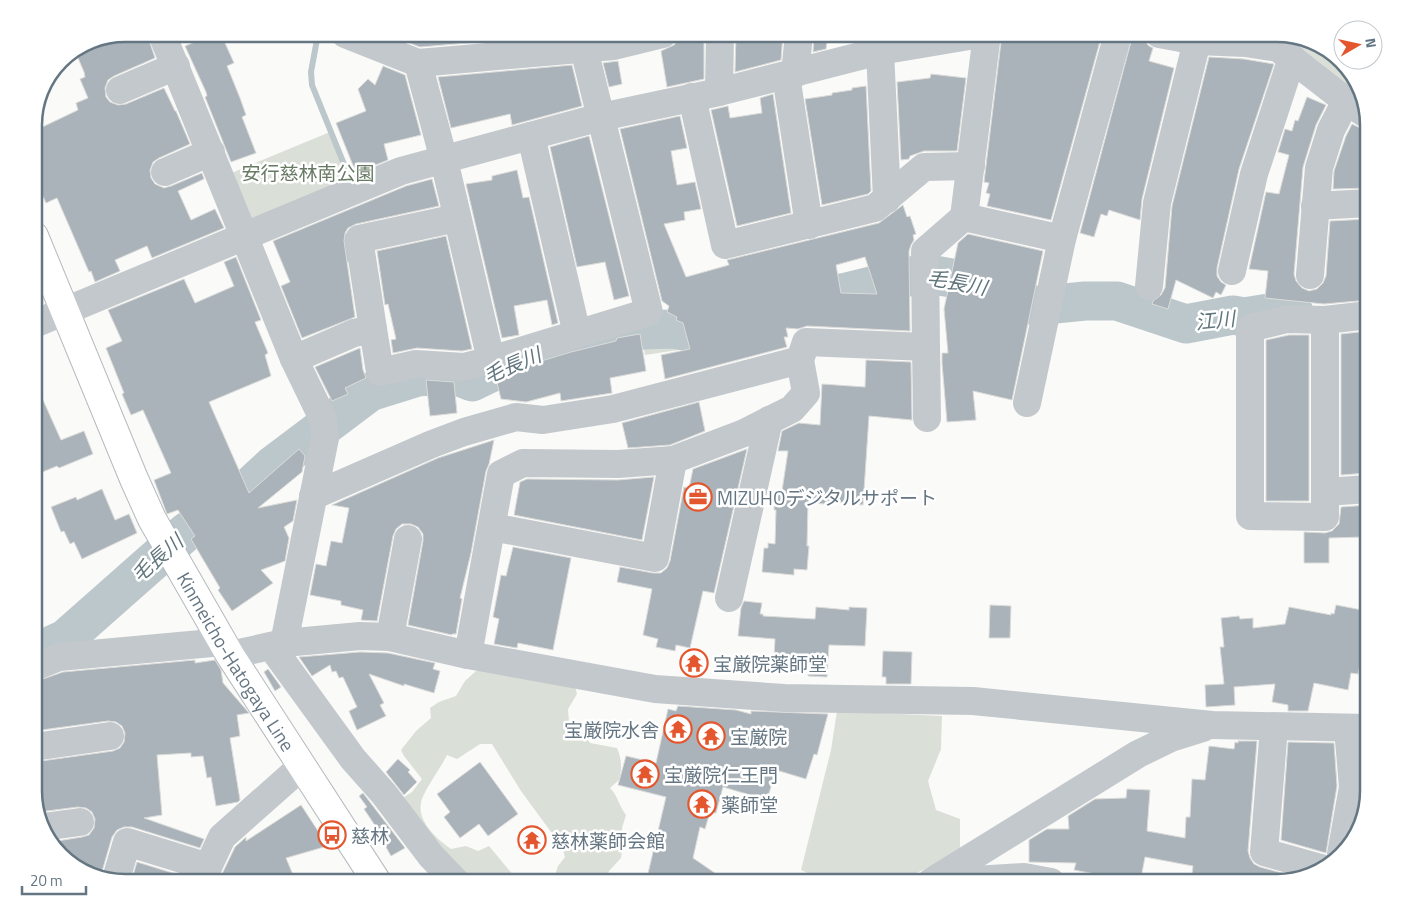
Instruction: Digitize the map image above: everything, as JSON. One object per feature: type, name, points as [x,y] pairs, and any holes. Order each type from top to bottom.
[{"type":"main road","name":"Kinmeicho-Hatogaya Line","points":[[43,257],[134,479],[158,529],[226,648],[372,874]]},
{"type":"street","points":[[166,42],[294,359],[323,419],[325,438],[278,644],[353,758],[449,874]]},
{"type":"street","points":[[365,42],[418,63],[584,49],[614,46],[630,42]]},
{"type":"street","points":[[719,92],[720,42]]},
{"type":"street","points":[[797,42],[790,75],[809,225]]},
{"type":"street","points":[[43,320],[401,171],[601,118],[790,75],[867,48],[916,42]]},
{"type":"street","points":[[927,418],[925,251],[964,217],[986,42]]},
{"type":"street","points":[[1027,403],[1062,238],[1116,42]]},
{"type":"street","points":[[1149,286],[1157,203],[1197,42]]},
{"type":"street","points":[[1221,42],[1283,47],[1356,107],[1331,130],[1319,168],[1310,275]]},
{"type":"street","points":[[1232,271],[1283,47]]},
{"type":"street","points":[[867,48],[886,199]]},
{"type":"street","points":[[457,218],[359,239],[380,372],[416,364],[464,367],[649,312],[584,49]]},
{"type":"street","points":[[418,63],[444,160],[491,360]]},
{"type":"street","points":[[120,90],[176,66]]},
{"type":"street","points":[[692,98],[725,245],[875,208],[924,166],[971,166]]},
{"type":"street","points":[[531,136],[577,334]]},
{"type":"street","points":[[165,172],[211,152]]},
{"type":"street","points":[[1315,206],[1360,204]]},
{"type":"street","points":[[964,217],[1062,238]]},
{"type":"street","points":[[1325,320],[1325,517],[1250,516],[1250,328],[1287,319],[1325,320],[1360,316]]},
{"type":"street","points":[[294,359],[354,333],[373,329]]},
{"type":"street","points":[[468,655],[501,474],[523,463],[618,464],[673,460],[744,433],[792,409],[806,393],[800,360],[806,342],[926,347]]},
{"type":"street","points":[[313,496],[432,444],[464,432],[516,417],[543,420],[612,409],[785,362],[800,360]]},
{"type":"street","points":[[729,598],[769,420]]},
{"type":"street","points":[[492,527],[655,558],[673,460]]},
{"type":"street","points":[[1325,492],[1360,490]]},
{"type":"street","points":[[390,637],[408,539]]},
{"type":"street","points":[[43,663],[59,657],[226,648],[360,636],[390,637],[468,655],[655,688],[784,698],[973,700],[1212,725],[1274,727],[1360,724]]},
{"type":"street","points":[[944,874],[1138,754],[1171,738],[1212,725]]},
{"type":"street","points":[[1274,727],[1264,852],[1312,866]]},
{"type":"street","points":[[43,746],[110,736]]},
{"type":"street","points":[[1342,842],[1360,743]]},
{"type":"street","points":[[206,874],[222,837],[302,766]]},
{"type":"street","points":[[51,826],[80,822]]},
{"type":"street","points":[[118,873],[127,842],[204,874]]},
{"type":"green space","points":[[1301,46],[1332,63],[1333,70],[1340,71],[1354,94],[1303,53]]},
{"type":"green space","name":"安行慈林南公園","points":[[330,132],[350,185],[253,225],[229,174]]},
{"type":"green space","points":[[655,334],[675,336],[678,350],[645,355],[642,336]]},
{"type":"green space","points":[[489,669],[574,682],[577,694],[568,709],[569,723],[581,731],[590,743],[617,748],[621,760],[620,776],[619,780],[610,788],[626,815],[622,828],[623,845],[621,858],[608,874],[556,874],[558,866],[565,857],[562,847],[521,791],[492,744],[480,744],[457,759],[447,755],[422,798],[422,817],[435,836],[451,849],[466,846],[478,851],[489,846],[512,874],[458,874],[398,801],[412,792],[422,779],[401,750],[416,731],[431,718],[430,708],[439,702],[456,696],[465,681],[476,671]]},
{"type":"green space","points":[[837,711],[942,716],[941,749],[928,781],[936,810],[960,819],[960,852],[915,874],[810,874],[801,870],[831,750]]},
{"type":"building","points":[[150,42],[155,58],[108,80],[105,88],[106,97],[110,102],[118,105],[126,104],[164,88],[190,144],[153,162],[150,170],[151,178],[155,184],[164,188],[202,173],[204,179],[178,191],[191,220],[215,209],[224,228],[152,258],[147,246],[115,260],[120,271],[95,282],[57,198],[46,203],[43,196],[43,127],[78,110],[76,103],[88,98],[80,79],[85,77],[78,58],[94,49],[109,44]]},
{"type":"building","points":[[195,42],[225,42],[234,63],[227,66],[246,115],[242,117],[256,153],[231,162],[205,97],[207,96],[206,92],[185,46]]},
{"type":"building","points":[[407,42],[479,42],[420,47]]},
{"type":"building","points":[[676,42],[704,42],[704,79],[667,87],[661,51],[674,45]]},
{"type":"building","points":[[736,42],[782,42],[781,60],[735,72]]},
{"type":"building","points":[[814,42],[827,42],[826,49],[813,52]]},
{"type":"building","points":[[1001,42],[1100,42],[1051,220],[987,206],[990,194],[986,193],[989,183],[984,182]]},
{"type":"building","points":[[1131,42],[1146,42],[1153,48],[1149,61],[1174,68],[1142,199],[1140,220],[1109,210],[1107,216],[1101,214],[1094,237],[1080,233]]},
{"type":"building","points":[[1209,57],[1244,59],[1274,64],[1239,169],[1217,268],[1217,276],[1226,285],[1221,295],[1216,292],[1213,298],[1176,280],[1168,309],[1152,304],[1165,288],[1172,206]]},
{"type":"building","points":[[618,61],[622,84],[609,87],[603,63]]},
{"type":"building","points":[[572,65],[582,106],[512,125],[510,114],[451,128],[438,77]]},
{"type":"building","points":[[383,66],[405,75],[421,135],[384,144],[388,160],[356,173],[336,123],[366,111],[358,89],[368,79],[375,85]]},
{"type":"building","points":[[931,74],[966,78],[957,151],[924,151],[910,156],[909,159],[901,160],[897,82],[930,78]]},
{"type":"building","points":[[866,86],[871,191],[868,194],[822,205],[805,99],[832,95],[832,93]]},
{"type":"building","points":[[773,94],[791,213],[737,226],[711,110],[728,106],[730,118],[762,113],[760,98]]},
{"type":"building","points":[[1307,97],[1326,105],[1316,125],[1303,167],[1294,274],[1296,281],[1302,288],[1309,291],[1317,289],[1323,283],[1326,276],[1330,221],[1360,219],[1360,301],[1324,304],[1265,298],[1268,271],[1249,269],[1266,192],[1279,194],[1289,155],[1278,152],[1285,129],[1292,131],[1295,120],[1298,121]]},
{"type":"building","points":[[680,116],[687,148],[671,151],[677,185],[695,182],[701,209],[684,212],[685,220],[664,224],[686,277],[729,265],[727,260],[879,223],[903,205],[907,217],[910,216],[916,234],[913,235],[914,240],[909,251],[910,331],[807,326],[798,329],[786,328],[788,337],[784,337],[787,347],[665,379],[661,355],[690,349],[683,323],[676,320],[677,317],[667,312],[669,306],[662,301],[620,129]],"holes":[[[865,257],[877,294],[841,293],[836,265]]]},
{"type":"building","points":[[1352,124],[1360,127],[1360,188],[1333,189],[1334,171]]},
{"type":"building","points":[[589,136],[629,296],[614,300],[605,262],[577,267],[550,147]]},
{"type":"building","points":[[517,170],[523,198],[529,197],[558,323],[552,325],[547,300],[514,306],[519,335],[502,338],[466,184],[492,180],[492,176]]},
{"type":"building","points":[[432,179],[439,206],[356,224],[348,228],[344,241],[355,317],[302,338],[281,286],[290,282],[273,241],[406,186]]},
{"type":"building","points":[[968,234],[1043,251],[1012,400],[973,391],[976,420],[947,422],[942,363],[942,353],[948,353],[944,309],[958,243]]},
{"type":"building","points":[[446,236],[472,349],[462,351],[417,348],[393,353],[391,340],[396,339],[388,304],[385,305],[377,251]]},
{"type":"building","points":[[236,257],[261,320],[255,322],[268,353],[265,355],[271,376],[209,402],[249,493],[299,449],[305,456],[302,472],[258,508],[297,500],[293,521],[284,527],[289,538],[285,561],[261,570],[273,583],[232,611],[218,590],[220,588],[191,539],[195,536],[178,510],[167,514],[154,480],[171,473],[143,410],[131,415],[106,348],[122,341],[108,310],[184,279],[195,303],[234,286],[224,262]]},
{"type":"building","points":[[1360,332],[1360,474],[1341,475],[1341,334]]},
{"type":"building","points":[[640,334],[646,371],[610,378],[612,393],[561,401],[560,393],[526,402],[501,399],[495,375],[571,352],[616,341],[617,338]]},
{"type":"building","points":[[1289,335],[1309,335],[1309,501],[1266,501],[1266,340]]},
{"type":"building","points":[[360,348],[366,378],[345,388],[348,394],[332,401],[315,367]]},
{"type":"building","points":[[866,360],[911,362],[912,420],[869,416],[863,505],[826,501],[826,504],[808,503],[807,546],[809,546],[807,570],[794,569],[794,575],[762,572],[764,548],[768,548],[768,543],[775,544],[775,491],[782,491],[788,451],[778,451],[782,431],[799,423],[820,425],[822,384],[865,387]]},
{"type":"building","points":[[426,380],[454,382],[457,413],[430,416]]},
{"type":"building","points":[[43,400],[61,440],[84,431],[93,454],[59,468],[57,466],[43,472]]},
{"type":"building","points":[[699,402],[705,431],[670,445],[628,448],[622,423]]},
{"type":"building","points":[[494,440],[460,598],[462,599],[456,634],[452,635],[408,625],[423,541],[423,534],[418,527],[411,524],[402,524],[396,529],[393,536],[377,621],[361,620],[363,610],[341,605],[341,601],[310,595],[316,564],[326,566],[331,541],[342,543],[349,508],[332,505],[438,458]]},
{"type":"building","points":[[747,449],[714,593],[703,591],[690,648],[676,645],[675,651],[656,647],[658,639],[643,635],[652,589],[617,582],[620,567],[653,573],[661,573],[667,568],[684,487],[689,488],[693,469]]},
{"type":"building","points":[[654,477],[642,540],[514,515],[520,482],[527,479],[618,480]]},
{"type":"building","points":[[102,489],[115,520],[129,514],[137,533],[82,559],[74,542],[70,544],[64,531],[61,532],[51,507],[76,497],[77,500]]},
{"type":"building","points":[[1360,506],[1360,537],[1329,538],[1329,563],[1304,563],[1304,532],[1325,533],[1332,531],[1339,524],[1341,507]]},
{"type":"building","points":[[513,547],[571,558],[553,650],[518,643],[517,648],[494,644],[499,619],[493,617],[501,575],[506,576]]},
{"type":"building","points":[[744,601],[762,603],[760,614],[763,614],[763,616],[815,619],[816,607],[849,610],[849,607],[867,608],[865,646],[829,645],[827,677],[808,676],[810,659],[774,657],[775,639],[738,636],[741,608]]},
{"type":"building","points":[[990,605],[1011,606],[1010,638],[989,638]]},
{"type":"building","points":[[1336,605],[1360,610],[1360,664],[1358,674],[1351,673],[1348,690],[1314,683],[1308,711],[1288,711],[1288,705],[1272,702],[1275,684],[1234,687],[1235,705],[1206,707],[1205,685],[1224,684],[1220,647],[1224,647],[1221,618],[1239,616],[1240,619],[1253,618],[1253,628],[1285,624],[1289,607],[1334,614]]},
{"type":"building","points":[[883,651],[912,652],[911,684],[886,684],[886,677],[882,677]]},
{"type":"building","points":[[360,652],[388,653],[435,663],[433,669],[440,671],[434,693],[404,684],[404,686],[369,674],[384,703],[380,705],[386,716],[357,730],[349,711],[357,707],[343,677],[339,678],[336,671],[332,672],[330,665],[312,676],[299,657]]},
{"type":"building","points":[[195,660],[195,663],[215,660],[221,670],[223,683],[249,713],[237,715],[240,736],[230,738],[240,800],[216,806],[211,777],[207,778],[203,756],[191,757],[191,753],[157,755],[162,815],[144,818],[204,839],[200,848],[132,827],[124,827],[117,830],[112,837],[102,870],[79,859],[63,845],[60,841],[89,835],[94,828],[95,819],[92,812],[86,808],[78,807],[45,811],[43,796],[43,761],[113,751],[120,748],[124,742],[125,733],[122,726],[116,722],[108,721],[43,730],[43,679],[63,672]]},
{"type":"building","points":[[268,669],[281,687],[275,691],[264,672]]},
{"type":"building","points":[[678,706],[736,710],[751,714],[751,711],[828,714],[817,755],[814,754],[806,779],[776,770],[767,800],[723,787],[716,813],[710,812],[705,829],[700,827],[693,858],[716,874],[648,874],[666,797],[618,785],[626,756],[656,763],[668,709],[676,711]]},
{"type":"building","points":[[1238,741],[1257,741],[1248,851],[1250,858],[1254,864],[1260,867],[1283,873],[1192,874],[1193,866],[1145,857],[1142,874],[1095,874],[1074,870],[1076,863],[1029,862],[1029,840],[1047,829],[1069,829],[1068,816],[1095,799],[1126,798],[1127,789],[1150,790],[1147,831],[1185,838],[1186,817],[1190,817],[1192,779],[1205,780],[1209,746],[1234,749],[1235,742],[1238,743]]},
{"type":"building","points":[[1288,742],[1334,743],[1337,786],[1326,853],[1281,840]]},
{"type":"building","points":[[398,759],[410,770],[408,772],[417,782],[404,795],[386,772]]},
{"type":"building","points":[[480,762],[518,814],[488,836],[479,824],[460,838],[444,817],[450,812],[437,794]]},
{"type":"building","points":[[363,793],[405,848],[391,856],[382,840],[384,839],[364,809],[367,807],[359,796]]},
{"type":"building","points":[[301,805],[318,831],[324,829],[331,845],[286,858],[293,874],[222,874],[235,847],[246,837],[246,841]]},
{"type":"building","points":[[137,862],[176,874],[133,874]]},
{"type":"waterway","points":[[317,42],[311,72],[312,85],[352,184]]},
{"type":"waterway","points":[[342,232],[349,259]]},
{"type":"waterway","name":"江川","points":[[796,309],[809,305],[810,298],[847,292],[924,273],[984,284],[1035,306],[1085,301],[1117,301],[1186,324],[1233,315],[1244,317],[1281,311],[1294,312]]},
{"type":"waterway","name":"毛長川","points":[[43,649],[65,639],[185,533],[246,490],[273,465],[370,392],[418,377],[452,374],[472,382],[507,365],[556,347],[642,330],[673,329],[700,334],[727,333],[738,329]]},
{"type":"waterway","points":[[370,374],[370,392]]},
{"type":"place","name":"MIZUHOデジタルサポート","points":[[698,497]]},
{"type":"place","name":"宝厳院薬師堂","points":[[694,663]]},
{"type":"place","name":"宝厳院水舎","points":[[678,729]]},
{"type":"place","name":"宝厳院","points":[[711,736]]},
{"type":"place","name":"宝厳院仁王門","points":[[645,774]]},
{"type":"place","name":"薬師堂","points":[[702,804]]},
{"type":"place","name":"慈林","points":[[332,835]]},
{"type":"place","name":"慈林薬師会館","points":[[532,840]]}]
